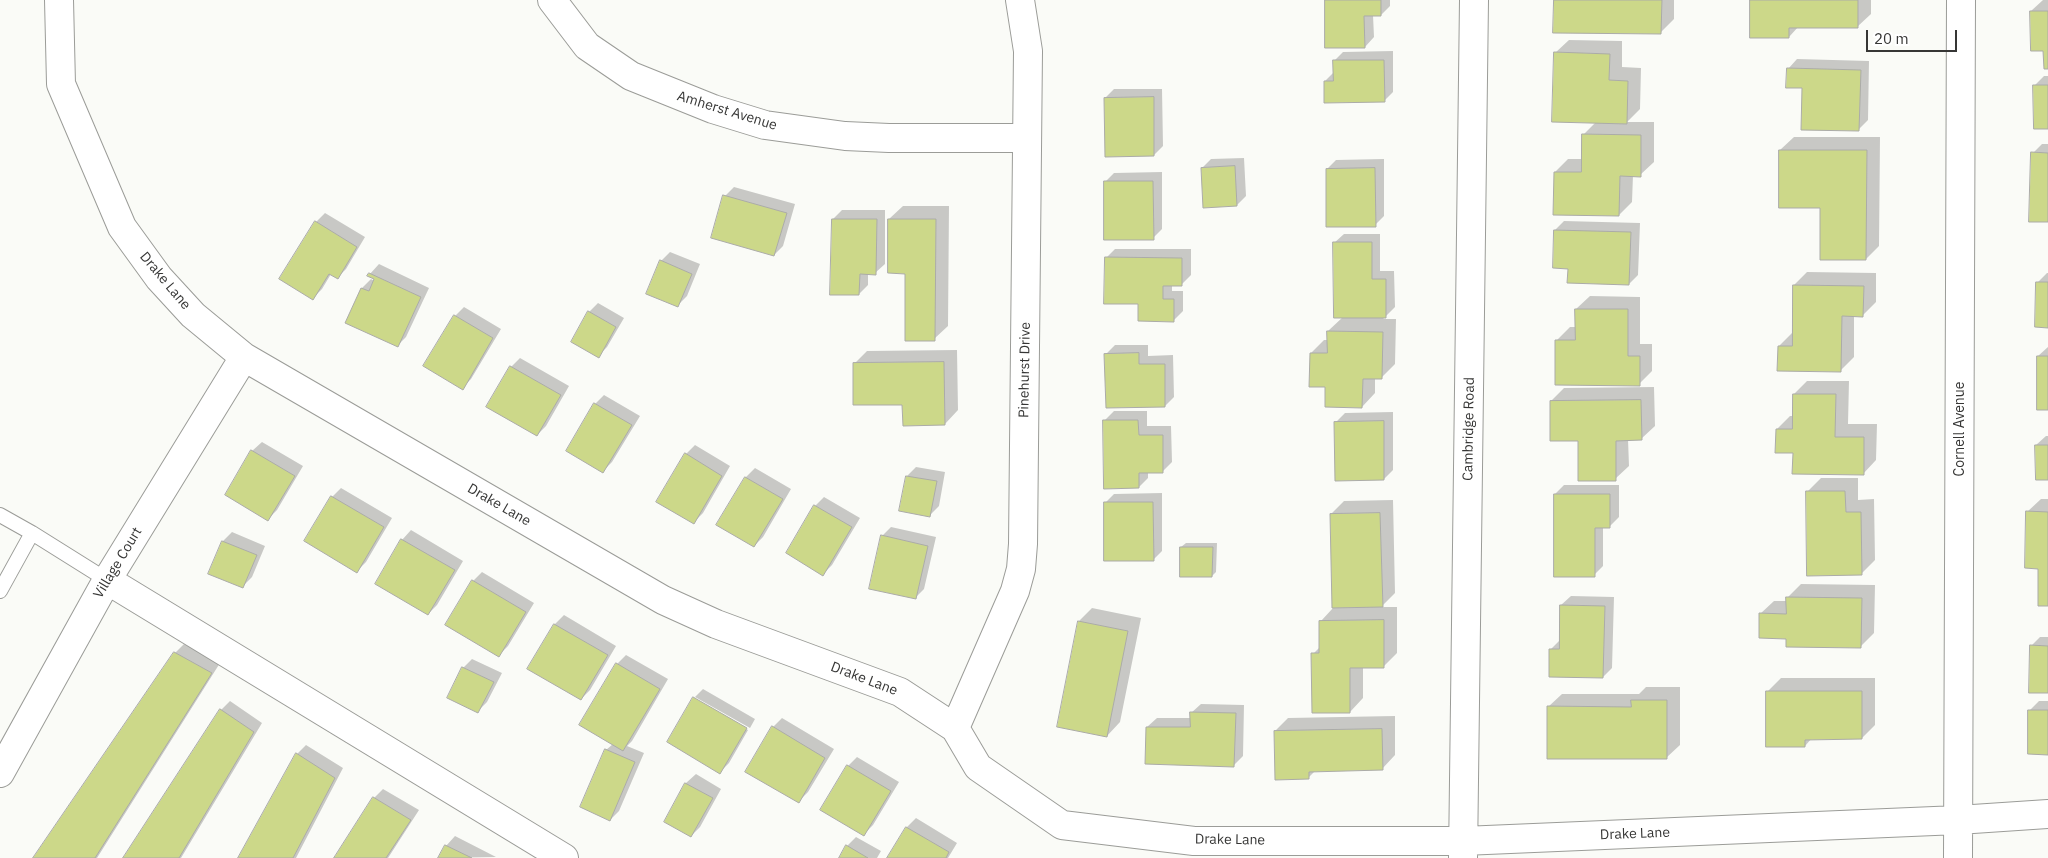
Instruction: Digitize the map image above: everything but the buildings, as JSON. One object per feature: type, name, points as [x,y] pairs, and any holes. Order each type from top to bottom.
[{"type":"street","name":"Drake Lane","points":[[59,0],[61,84],[122,227],[159,278],[193,315],[244,357],[663,600],[716,624],[900,692],[955,728],[978,766],[1062,825],[1194,841],[1463,849],[2048,814]]},
{"type":"street","name":"Amherst Avenue","points":[[552,0],[587,46],[631,76],[721,112],[765,125],[845,136],[889,138],[1027,138]]},
{"type":"street","name":"Pinehurst Drive","points":[[955,728],[1015,591],[1021,568],[1023,544],[1028,51],[1020,0]]},
{"type":"street","name":"Cambridge Road","points":[[1463,849],[1474,0]]},
{"type":"street","name":"Cornell Avenue","points":[[1958,858],[1961,0]]},
{"type":"street","name":"Village Court","points":[[0,773],[107,580],[244,357]]},
{"type":"street","points":[[107,580],[564,858]]},
{"type":"lane","points":[[0,515],[107,580]]},
{"type":"lane","points":[[0,592],[32,533]]}]
